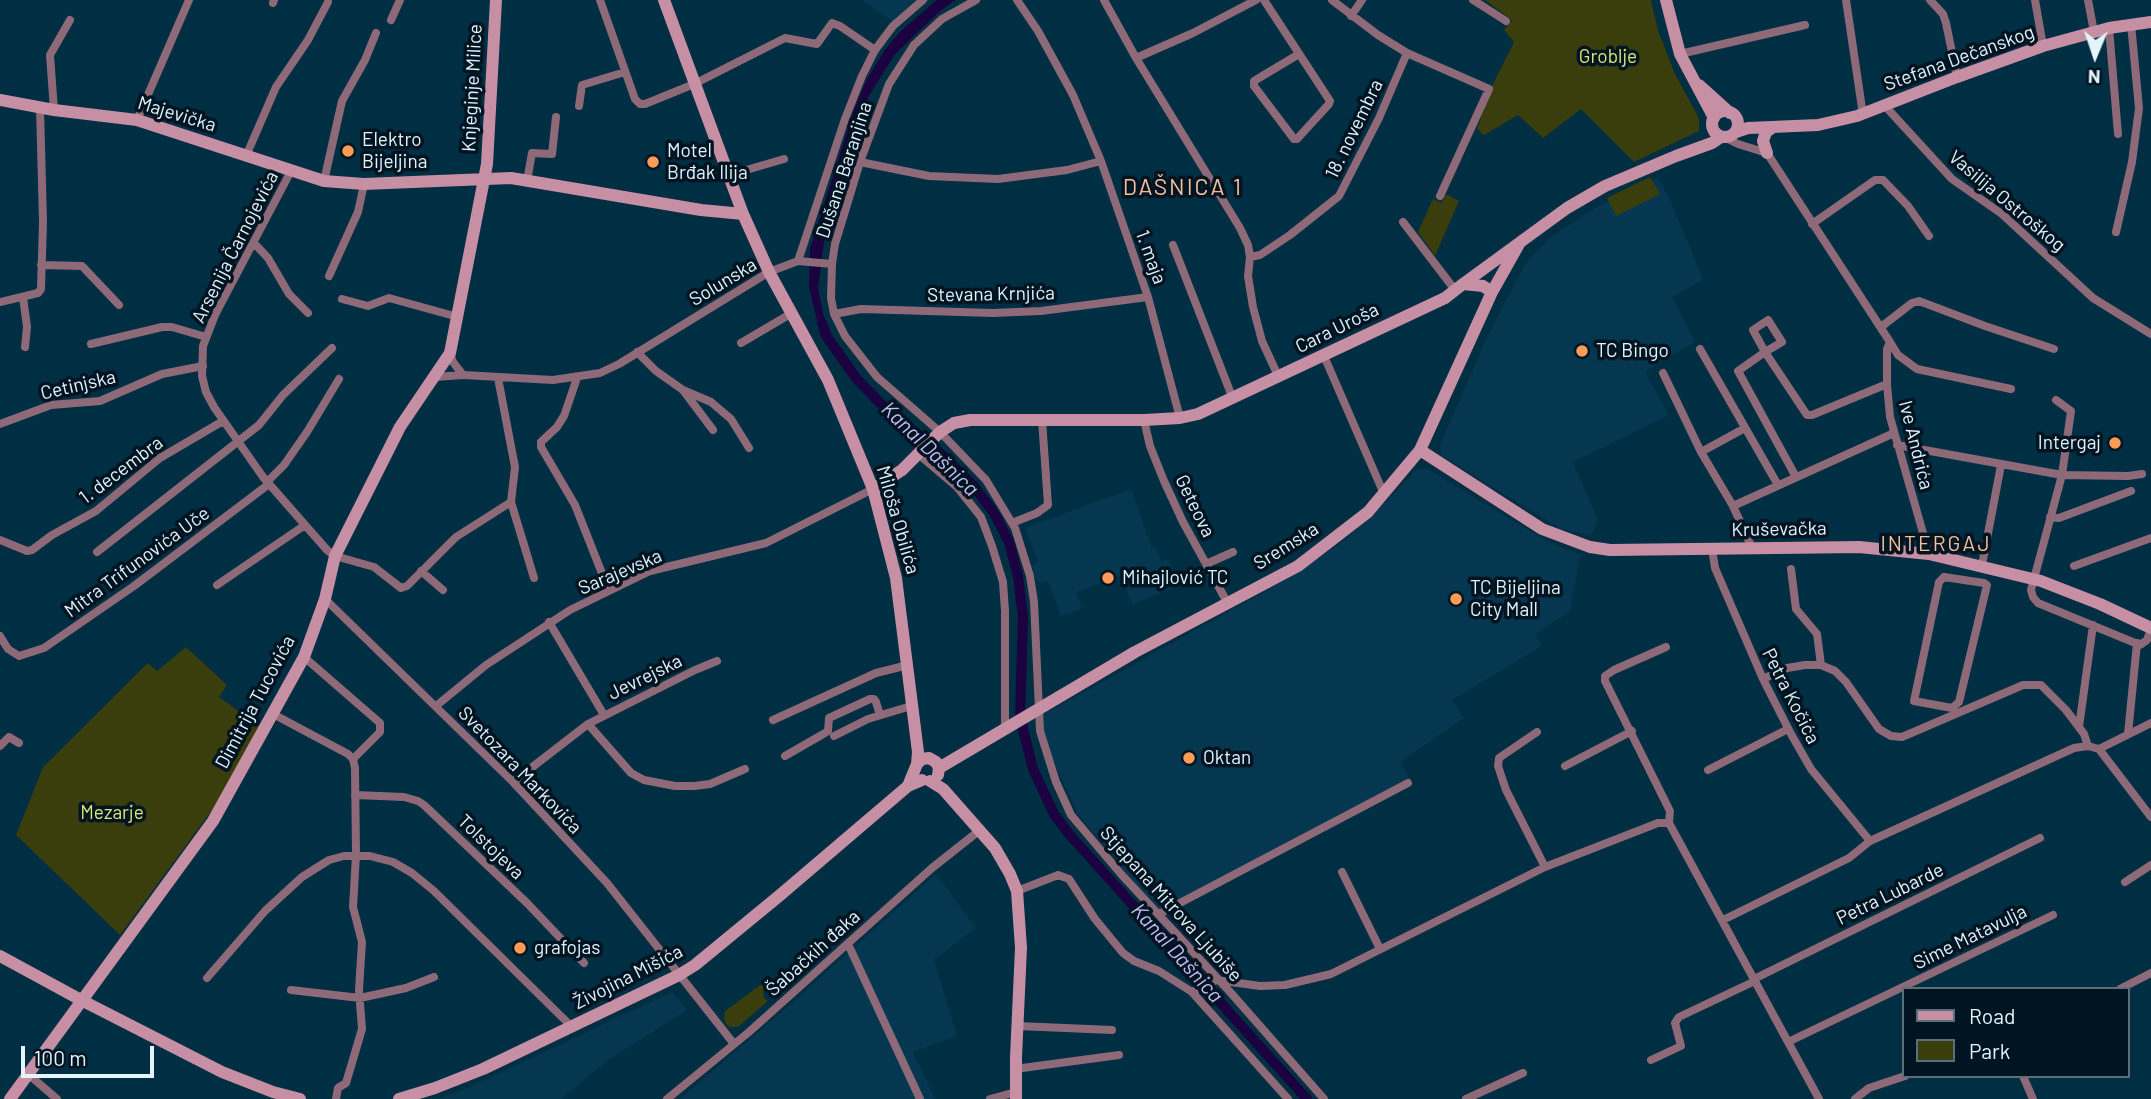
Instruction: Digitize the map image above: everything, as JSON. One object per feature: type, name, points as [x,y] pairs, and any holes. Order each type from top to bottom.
[{"type":"main road","name":"Knjeginje Milice","points":[[484,179],[496,0]]},
{"type":"main road","name":"Miloša Obilića","points":[[664,0],[743,214],[769,272],[828,380],[873,489],[896,578],[911,706],[927,767],[980,830]]},
{"type":"main road","points":[[1666,0],[1681,54],[1713,120],[1714,131],[1729,135]]},
{"type":"main road","name":"Stefana Dečanskog","points":[[1788,128],[1818,125],[1863,115],[2043,46],[2109,28],[2151,22]]},
{"type":"main road","points":[[1694,80],[1738,122],[1729,135]]},
{"type":"main road","name":"Majevička","points":[[0,100],[40,108],[137,120],[324,181],[364,184],[511,178],[743,214]]},
{"type":"main road","points":[[1676,156],[1696,142],[1720,113],[1788,128]]},
{"type":"main road","points":[[1519,244],[1567,208],[1605,186],[1748,128],[1788,128]]},
{"type":"main road","points":[[1767,152],[1763,141],[1766,132],[1772,128]]},
{"type":"main road","name":"Dimitrija Tucovića","points":[[10,1099],[213,821],[304,657],[325,599],[335,556],[400,428],[450,352],[484,179]]},
{"type":"main road","name":"Cara Uroša","points":[[873,489],[902,470],[938,433],[954,423],[970,420],[1144,420],[1198,414],[1445,298],[1519,244]]},
{"type":"main road","name":"Sremska","points":[[927,767],[951,760],[1227,602],[1298,566],[1368,512],[1420,450],[1492,292],[1519,244]]},
{"type":"main road","points":[[1459,287],[1483,286],[1492,292]]},
{"type":"main road","name":"Kruševačka","points":[[1420,450],[1542,529],[1590,547],[1610,550],[1860,547],[1943,556],[2033,578],[2100,604],[2151,629]]},
{"type":"main road","name":"Živojina Mišića","points":[[399,1099],[483,1069],[695,965],[908,786],[927,767]]},
{"type":"main road","points":[[980,830],[1004,861],[1017,891],[1021,948],[1016,1095]]},
{"type":"main road","points":[[0,956],[222,1072],[273,1092],[300,1099]]},
{"type":"street","points":[[137,120],[189,0]]},
{"type":"street","points":[[391,20],[400,0]]},
{"type":"street","points":[[600,0],[635,99],[640,104],[694,84],[785,38],[817,44],[832,23],[875,50]]},
{"type":"street","points":[[802,261],[849,107],[875,50],[893,26],[923,0]]},
{"type":"street","name":"Dušana Baranjina","points":[[976,0],[942,19],[914,45],[889,84],[860,162],[829,264],[831,298],[834,314],[845,335],[877,377],[986,480],[1012,523]]},
{"type":"street","name":"1. maja","points":[[1017,0],[1038,31],[1068,86],[1101,161],[1149,297],[1180,418]]},
{"type":"street","points":[[1104,0],[1136,58],[1227,204],[1248,245],[1248,276],[1253,307],[1262,341],[1279,378]]},
{"type":"street","points":[[1136,58],[1193,33],[1256,0]]},
{"type":"street","points":[[1264,0],[1330,101],[1297,139],[1254,86],[1254,81],[1299,54]]},
{"type":"street","points":[[1332,0],[1351,16],[1407,53],[1489,89],[1440,196]]},
{"type":"street","points":[[1351,16],[1362,0]]},
{"type":"street","points":[[1473,0],[1506,21]]},
{"type":"street","name":"Stefana Dečanskog","points":[[1846,0],[1863,115]]},
{"type":"street","points":[[1930,0],[1946,23],[1957,77]]},
{"type":"street","points":[[2035,0],[2043,46]]},
{"type":"street","points":[[2088,0],[2094,32]]},
{"type":"street","points":[[246,156],[276,88],[308,40],[328,2]]},
{"type":"street","points":[[54,110],[50,55],[70,20]]},
{"type":"street","points":[[2116,232],[2132,162],[2139,108],[2131,24]]},
{"type":"street","points":[[1681,54],[1805,25]]},
{"type":"street","points":[[2109,28],[2118,134]]},
{"type":"street","points":[[324,181],[342,102],[376,33]]},
{"type":"street","name":"18. novembra","points":[[1250,257],[1260,255],[1290,235],[1339,197],[1379,118],[1407,53]]},
{"type":"street","points":[[579,106],[582,85],[625,72]]},
{"type":"street","name":"Vasilija Ostroškog","points":[[1885,106],[1952,179],[2010,220],[2093,298],[2151,334]]},
{"type":"street","points":[[0,302],[37,293],[41,289],[43,222],[40,108]]},
{"type":"street","points":[[527,181],[532,153],[552,154],[556,117]]},
{"type":"street","points":[[1729,135],[1738,144],[1767,152]]},
{"type":"street","name":"Ive Andrića","points":[[1767,152],[1898,355],[1917,369],[2011,389]]},
{"type":"street","points":[[729,175],[784,159]]},
{"type":"street","points":[[860,162],[929,176],[998,179],[1067,170],[1101,161]]},
{"type":"street","name":"Arsenija Čarnojevića","points":[[291,171],[215,315],[206,337],[203,366],[206,391],[223,421],[268,483],[335,556]]},
{"type":"street","points":[[1812,224],[1875,180],[1883,180],[1908,206],[1929,236]]},
{"type":"street","points":[[329,276],[358,212],[364,184]]},
{"type":"street","points":[[1403,222],[1459,287]]},
{"type":"street","points":[[254,243],[268,258],[289,294],[308,313]]},
{"type":"street","points":[[1173,246],[1233,399]]},
{"type":"street","name":"Solunska","points":[[435,377],[553,380],[600,373],[769,272],[802,261],[829,264]]},
{"type":"street","points":[[41,265],[82,266],[119,305]]},
{"type":"street","points":[[23,297],[27,327],[25,347]]},
{"type":"street","name":"Stevana Krnjića","points":[[834,314],[861,309],[993,313],[1149,297]]},
{"type":"street","points":[[342,299],[369,306],[389,298],[458,317]]},
{"type":"street","points":[[1881,327],[1912,303],[1919,301],[2054,349]]},
{"type":"street","points":[[741,343],[792,313]]},
{"type":"street","name":"Arsenija Čarnojevića","points":[[91,344],[162,327],[172,327],[206,337]]},
{"type":"street","name":"Ive Andrića","points":[[1890,342],[1887,349],[1887,384],[1894,433],[1929,554]]},
{"type":"street","points":[[97,552],[239,442],[332,348]]},
{"type":"street","points":[[1700,349],[1777,485]]},
{"type":"street","points":[[450,352],[453,362],[463,376]]},
{"type":"street","points":[[637,352],[656,371],[683,390],[711,402],[731,419],[748,449]]},
{"type":"street","points":[[1796,477],[1738,371],[1765,352],[1807,415],[1887,384]]},
{"type":"street","points":[[1324,356],[1384,494]]},
{"type":"street","name":"Cetinjska","points":[[0,424],[51,405],[100,401],[162,374],[203,366]]},
{"type":"street","points":[[1663,373],[1701,452],[1733,506],[1752,548]]},
{"type":"street","points":[[498,378],[515,467],[511,502],[534,578]]},
{"type":"street","points":[[577,378],[564,416],[541,442],[541,447],[575,505],[609,591]]},
{"type":"street","points":[[268,483],[292,454],[339,379]]},
{"type":"street","points":[[683,390],[713,430]]},
{"type":"street","points":[[2056,400],[2071,411],[2062,475],[2033,578],[2033,597],[2038,603],[2137,643],[2144,643],[2151,629]]},
{"type":"street","points":[[1012,523],[1037,513],[1048,505],[1042,420]]},
{"type":"street","name":"Geteova","points":[[1144,420],[1150,446],[1164,481],[1227,602]]},
{"type":"street","name":"1. decembra","points":[[0,540],[27,551],[32,550],[52,535],[96,511],[160,458],[223,421]]},
{"type":"street","points":[[1701,452],[1745,428]]},
{"type":"street","points":[[1733,506],[1894,433]]},
{"type":"street","points":[[1897,445],[2062,475],[2142,474]]},
{"type":"street","points":[[918,453],[957,487],[981,517],[992,546],[1003,582],[1009,725]]},
{"type":"street","points":[[1982,565],[2001,465]]},
{"type":"street","name":"Mitra Trifunovića Uče","points":[[0,636],[8,649],[19,656],[44,648],[134,586],[268,483]]},
{"type":"street","name":"Sarajevska","points":[[436,705],[486,665],[549,622],[609,591],[650,571],[766,543],[873,489]]},
{"type":"street","points":[[2050,517],[2059,518],[2131,491]]},
{"type":"street","points":[[335,556],[373,567],[401,588],[407,586],[456,537],[511,502]]},
{"type":"street","name":"Stjepana Mitrova Ljubiše","points":[[1012,523],[1030,576],[1040,731],[1045,752],[1071,815],[1159,914],[1214,982],[1231,993],[1324,1099]]},
{"type":"street","points":[[217,585],[304,525]]},
{"type":"street","points":[[2074,566],[2151,538]]},
{"type":"street","name":"Petra Kočića","points":[[1712,549],[1715,568],[1763,679],[1788,729],[1811,769],[1870,841]]},
{"type":"street","points":[[1206,565],[1233,552]]},
{"type":"street","points":[[1941,579],[1944,577],[1987,585],[1959,702],[1952,708],[1914,701],[1941,579],[1943,556]]},
{"type":"street","name":"Kruševačka","points":[[1791,569],[1796,609],[1817,634],[1821,665]]},
{"type":"street","points":[[421,571],[443,590]]},
{"type":"street","name":"Svetozara Markovića","points":[[325,599],[513,782],[607,883],[734,1044]]},
{"type":"street","points":[[549,622],[604,715]]},
{"type":"street","points":[[2079,727],[2093,625]]},
{"type":"street","points":[[2128,734],[2137,643]]},
{"type":"street","points":[[1665,647],[1605,676],[1670,811],[1670,823],[1819,1099]]},
{"type":"street","points":[[304,657],[380,723],[380,732],[354,759],[356,855],[353,907],[362,942],[360,1039],[346,1083],[338,1088],[335,1099]]},
{"type":"street","name":"Jevrejska","points":[[513,782],[588,724],[718,661]]},
{"type":"street","points":[[1763,679],[1787,668],[1805,664],[1821,665],[1835,671],[1846,682],[1878,729],[1891,736],[1902,737],[2023,685],[2033,685],[2046,688],[2079,727],[2088,746]]},
{"type":"street","points":[[773,720],[876,673],[908,665]]},
{"type":"street","points":[[785,756],[825,733],[828,730],[829,718],[870,699],[876,702],[880,715]]},
{"type":"street","points":[[834,736],[880,715],[911,706]]},
{"type":"street","points":[[273,714],[354,759]]},
{"type":"street","points":[[2099,749],[2151,723]]},
{"type":"street","points":[[588,724],[631,773],[645,780],[675,786],[694,786],[710,784],[745,769]]},
{"type":"street","points":[[1708,770],[1788,729]]},
{"type":"street","points":[[1564,766],[1632,731]]},
{"type":"street","points":[[1536,732],[1499,758],[1498,766],[1506,790],[1545,867]]},
{"type":"street","points":[[0,746],[9,737],[19,743]]},
{"type":"street","points":[[1723,920],[1849,858],[1870,841],[2074,748],[2088,746],[2099,749],[2151,817]]},
{"type":"street","points":[[1159,914],[1408,783]]},
{"type":"street","name":"Tolstojeva","points":[[355,795],[404,797],[424,805],[517,893],[584,963]]},
{"type":"street","points":[[1195,990],[1214,982],[1260,986],[1297,983],[1331,974],[1545,867],[1658,823],[1670,823]]},
{"type":"street","name":"Šabačkih đaka","points":[[667,1099],[734,1044],[932,868],[980,830]]},
{"type":"street","name":"Petra Lubarde","points":[[1651,1060],[1681,1046],[1675,1023],[1679,1017],[2040,838]]},
{"type":"street","points":[[207,978],[265,911],[302,877],[329,860],[356,855],[393,862],[412,873],[484,939],[572,1027]]},
{"type":"street","points":[[2125,882],[2151,865]]},
{"type":"street","points":[[1342,872],[1380,949]]},
{"type":"street","points":[[1017,891],[1058,875],[1069,879],[1095,919],[1123,953],[1195,990],[1288,1099]]},
{"type":"street","name":"Sime Matavulja","points":[[1903,987],[2053,915]]},
{"type":"street","points":[[848,944],[920,1099]]},
{"type":"street","points":[[2124,987],[2151,973]]},
{"type":"street","points":[[290,990],[360,998],[405,988],[434,977]]},
{"type":"street","name":"Sime Matavulja","points":[[1788,1042],[1902,987]]},
{"type":"street","points":[[1018,1026],[1112,1030]]},
{"type":"street","points":[[1015,1069],[1119,1055]]},
{"type":"street","points":[[1466,1099],[1522,1073]]},
{"type":"street","points":[[28,1074],[57,1099]]},
{"type":"street","points":[[1855,1099],[1869,1088],[1902,1077]]},
{"type":"street","points":[[2025,1078],[2033,1099]]},
{"type":"street","points":[[990,1099],[1016,1095]]},
{"type":"shaded area","points":[[861,0],[919,0],[893,22]]},
{"type":"shaded area","points":[[937,0],[955,0],[895,54],[868,97],[824,241],[818,288],[829,332],[821,337],[809,286],[810,249],[854,110],[866,81],[885,50],[900,32]]},
{"type":"shaded area","points":[[1657,177],[1669,197],[1703,280],[1672,297],[1695,342],[1645,372],[1669,415],[1573,462],[1598,520],[1592,536],[1559,528],[1441,455],[1440,445],[1487,337],[1525,264],[1549,238],[1600,205]]},
{"type":"shaded area","points":[[1426,468],[1548,542],[1580,555],[1570,611],[1536,634],[1542,646],[1452,700],[1464,718],[1400,762],[1409,778],[1158,910],[1078,814],[1049,752],[1043,733],[1043,715],[1291,577],[1341,543],[1378,510],[1416,470]]},
{"type":"shaded area","points":[[1131,489],[1152,548],[1155,547],[1161,561],[1168,559],[1178,586],[1132,604],[1121,576],[1076,592],[1082,609],[1061,616],[1048,581],[1040,583],[1036,579],[1032,565],[1038,562],[1025,528]]},
{"type":"shaded area","points":[[936,874],[976,928],[934,960],[957,1036],[913,1052],[935,1099],[680,1099],[800,996]]},
{"type":"shaded area","points":[[672,992],[687,1010],[607,1061],[561,1099],[437,1099],[465,1089]]},
{"type":"green space","name":"Groblje","points":[[1485,0],[1651,0],[1658,30],[1675,74],[1699,118],[1699,131],[1634,162],[1581,109],[1543,138],[1518,115],[1484,135],[1477,129],[1492,86],[1514,42],[1504,30],[1512,20]]},
{"type":"green space","points":[[1650,177],[1660,194],[1616,216],[1607,198]]},
{"type":"green space","points":[[1446,194],[1459,201],[1435,256],[1418,232],[1433,199],[1441,203]]},
{"type":"green space","name":"Mezarje","points":[[186,647],[227,685],[219,697],[260,726],[215,806],[120,935],[16,835],[43,767],[148,663],[157,671]]},
{"type":"green space","points":[[810,945],[814,950],[828,950],[801,974],[801,953]]},
{"type":"green space","points":[[763,983],[764,998],[768,1001],[738,1027],[729,1027],[724,1020],[725,1011]]},
{"type":"waterway","name":"Kanal Dašnica","points":[[822,323],[827,337],[856,378],[880,403],[940,453],[973,485],[994,513],[1009,542],[1018,576],[1023,617],[1020,717],[1033,769],[1054,814],[1307,1099]]},
{"type":"place","name":"Elektro Bijeljina","points":[[348,151]]},
{"type":"place","name":"Motel Brđak Ilija","points":[[653,162]]},
{"type":"place","name":"TC Bingo","points":[[1582,351]]},
{"type":"place","name":"Intergaj","points":[[2115,443]]},
{"type":"place","name":"Mihajlović TC","points":[[1108,578]]},
{"type":"place","name":"TC Bijeljina City Mall","points":[[1456,599]]},
{"type":"place","name":"Oktan","points":[[1189,758]]},
{"type":"place","name":"grafojas","points":[[520,948]]},
{"type":"district","name":"DAŠNICA 1","points":[[1183,187]]},
{"type":"district","name":"INTERGAJ","points":[[1936,544]]}]
